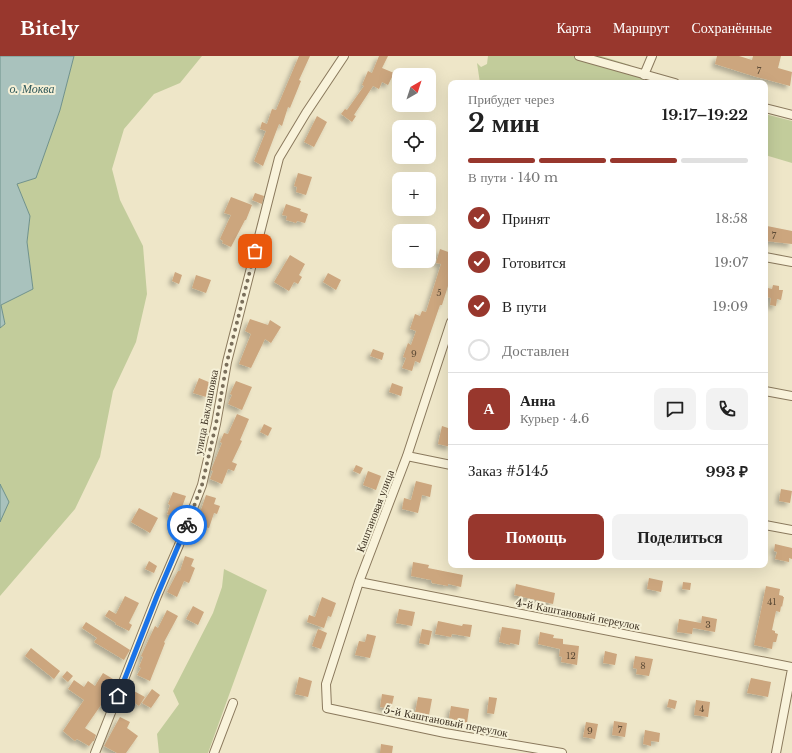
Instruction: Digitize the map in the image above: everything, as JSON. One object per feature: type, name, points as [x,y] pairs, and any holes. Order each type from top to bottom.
[{"type":"street","name":"улица Баклашовка","points":[[95,753],[202,485],[216,424],[227,362],[280,158],[306,113],[344,56]]},
{"type":"street","points":[[578,56],[663,80]]},
{"type":"street","points":[[644,75],[652,56]]},
{"type":"street","points":[[768,109],[792,115]]},
{"type":"street","points":[[768,258],[792,262]]},
{"type":"street","name":"Каштановая улица","points":[[327,708],[326,684],[360,582],[407,456],[448,331]]},
{"type":"street","points":[[768,392],[792,396]]},
{"type":"street","points":[[407,456],[448,464]]},
{"type":"street","points":[[768,526],[792,530]]},
{"type":"street","name":"4-й Каштановый переулок","points":[[360,582],[792,668]]},
{"type":"street","points":[[776,753],[792,668]]},
{"type":"street","points":[[214,753],[233,702]]},
{"type":"street","name":"5-й Каштановый переулок","points":[[327,708],[445,733],[562,753]]},
{"type":"green space","points":[[74,56],[202,56],[180,83],[154,94],[124,129],[112,169],[120,200],[143,246],[147,294],[136,342],[113,391],[100,457],[75,509],[0,596],[0,522],[8,502],[0,484],[0,328],[5,324],[1,305],[33,289],[27,242],[30,216],[17,184],[36,178],[60,110]]},
{"type":"green space","points":[[488,56],[601,56],[630,65],[639,77],[646,80],[480,80],[477,63],[481,67],[487,64]]},
{"type":"green space","points":[[768,115],[792,121],[792,163],[768,156]]},
{"type":"green space","points":[[224,569],[267,590],[208,753],[159,753],[157,734],[179,704],[173,691],[213,613],[222,587]]},
{"type":"water","name":"о. Моква","points":[[0,56],[74,56],[60,110],[36,178],[17,184],[30,216],[27,242],[33,289],[1,305],[5,324],[0,328]]},
{"type":"water","points":[[0,484],[9,502],[0,522]]},
{"type":"building","points":[[299,56],[310,56],[299,80],[301,81],[290,108],[288,107],[282,126],[279,124],[263,166],[254,161],[266,131],[260,129],[262,122],[267,124],[272,109],[276,110]]},
{"type":"building","points":[[379,56],[388,56],[382,68],[392,72],[392,77],[388,85],[382,82],[379,89],[373,86],[354,115],[356,116],[352,122],[341,114],[345,109],[347,110],[364,86],[362,85],[368,71],[372,73]]},
{"type":"building","points":[[717,56],[739,56],[752,60],[753,56],[781,56],[778,68],[792,72],[790,86],[753,76],[715,64]]},
{"type":"building","points":[[317,116],[327,122],[314,147],[304,142]]},
{"type":"building","points":[[298,173],[312,177],[306,195],[296,192],[297,187],[294,186]]},
{"type":"building","points":[[255,193],[264,196],[262,204],[252,200]]},
{"type":"building","points":[[231,197],[252,205],[246,220],[231,247],[222,243],[223,241],[220,239],[231,215],[224,213]]},
{"type":"building","points":[[286,204],[301,209],[300,211],[308,214],[305,223],[297,221],[296,223],[286,220],[287,216],[282,215]]},
{"type":"building","points":[[768,226],[792,231],[792,244],[768,241]]},
{"type":"building","points":[[440,249],[448,252],[448,286],[442,305],[440,305],[420,363],[415,361],[412,371],[402,368],[406,358],[403,357],[408,343],[411,345],[416,331],[410,329],[415,314],[420,316],[422,311],[426,312],[441,264],[436,263]]},
{"type":"building","points":[[290,255],[305,264],[299,275],[302,277],[298,284],[294,282],[289,291],[274,282]]},
{"type":"building","points":[[175,272],[182,275],[179,284],[172,281]]},
{"type":"building","points":[[328,273],[341,280],[336,290],[323,282]]},
{"type":"building","points":[[196,275],[211,280],[206,293],[192,288]]},
{"type":"building","points":[[773,285],[779,286],[779,290],[783,290],[781,300],[777,299],[776,306],[770,305],[771,298],[768,297],[768,288],[772,289]]},
{"type":"building","points":[[250,319],[268,325],[270,320],[281,327],[271,343],[265,339],[251,368],[239,364],[251,334],[245,331]]},
{"type":"building","points":[[373,349],[384,353],[382,360],[370,356]]},
{"type":"building","points":[[199,378],[211,383],[206,397],[193,393]]},
{"type":"building","points":[[236,381],[252,387],[242,410],[228,404],[232,395],[230,394]]},
{"type":"building","points":[[392,383],[403,387],[401,396],[389,392]]},
{"type":"building","points":[[237,414],[249,419],[240,440],[242,441],[232,462],[237,464],[234,471],[228,469],[222,484],[210,479],[213,471],[211,470],[222,443],[220,442],[224,433],[228,434]]},
{"type":"building","points":[[264,424],[272,428],[268,436],[260,432]]},
{"type":"building","points":[[442,426],[448,428],[448,446],[438,444]]},
{"type":"building","points":[[356,465],[363,468],[360,474],[353,471]]},
{"type":"building","points":[[368,471],[381,476],[376,490],[363,485]]},
{"type":"building","points":[[416,481],[432,485],[430,497],[422,495],[418,513],[402,509],[404,498],[411,500]]},
{"type":"building","points":[[781,489],[792,491],[790,503],[779,501]]},
{"type":"building","points":[[173,492],[186,496],[178,518],[167,514],[170,505],[168,504]]},
{"type":"building","points":[[206,495],[216,498],[214,504],[220,506],[217,514],[214,513],[209,528],[205,527],[202,534],[194,531],[197,524],[194,523],[197,515],[199,516]]},
{"type":"building","points":[[139,508],[158,518],[150,533],[131,522]]},
{"type":"building","points":[[775,544],[792,548],[792,559],[789,558],[789,562],[775,559],[777,552],[774,551]]},
{"type":"building","points":[[185,556],[194,559],[191,566],[195,568],[189,583],[184,581],[177,597],[167,592],[178,571],[180,571]]},
{"type":"building","points":[[149,561],[157,566],[154,573],[145,569]]},
{"type":"building","points":[[413,562],[429,565],[428,568],[463,575],[461,587],[432,583],[431,580],[411,576]]},
{"type":"building","points":[[649,578],[663,581],[661,592],[647,589]]},
{"type":"building","points":[[683,582],[691,583],[690,590],[682,589]]},
{"type":"building","points":[[516,584],[555,593],[553,604],[514,595]]},
{"type":"building","points":[[766,586],[780,589],[779,595],[784,597],[780,612],[776,611],[772,630],[778,634],[776,642],[773,642],[772,649],[754,645]]},
{"type":"building","points":[[125,596],[139,603],[129,623],[132,625],[129,631],[115,624],[116,623],[105,616],[109,610],[116,614]]},
{"type":"building","points":[[322,597],[336,603],[331,617],[328,616],[324,628],[307,622],[309,615],[315,617]]},
{"type":"building","points":[[193,606],[204,612],[198,625],[186,619]]},
{"type":"building","points":[[399,609],[415,612],[412,626],[396,623]]},
{"type":"building","points":[[167,610],[178,616],[164,642],[165,643],[150,681],[137,675],[141,668],[139,667],[143,657],[141,656],[155,626],[158,628]]},
{"type":"building","points":[[702,616],[717,619],[715,632],[693,628],[692,634],[677,632],[679,619],[701,623]]},
{"type":"building","points":[[438,621],[462,626],[463,624],[472,625],[470,637],[452,634],[451,637],[435,634]]},
{"type":"building","points":[[86,622],[130,650],[124,660],[94,642],[97,638],[82,628]]},
{"type":"building","points":[[502,627],[521,630],[519,645],[510,643],[510,645],[499,642]]},
{"type":"building","points":[[318,629],[327,633],[321,649],[312,646]]},
{"type":"building","points":[[422,629],[432,631],[429,645],[419,643]]},
{"type":"building","points":[[540,632],[554,635],[553,638],[563,639],[563,644],[579,646],[577,665],[561,662],[562,657],[559,656],[560,649],[538,644]]},
{"type":"building","points":[[367,634],[376,636],[370,658],[355,655],[359,641],[365,642]]},
{"type":"building","points":[[31,648],[60,671],[54,679],[25,656]]},
{"type":"building","points":[[605,651],[617,654],[615,665],[603,663]]},
{"type":"building","points":[[635,656],[653,659],[649,676],[636,674],[637,669],[633,668]]},
{"type":"building","points":[[67,671],[73,676],[68,682],[62,677]]},
{"type":"building","points":[[103,673],[113,679],[102,698],[109,702],[107,709],[101,705],[85,728],[96,735],[94,741],[89,746],[77,739],[75,741],[63,731],[84,700],[68,689],[74,680],[84,687],[88,681],[95,686]]},
{"type":"building","points":[[299,677],[312,681],[308,697],[295,694]]},
{"type":"building","points":[[751,678],[771,682],[768,697],[747,693]]},
{"type":"building","points":[[152,689],[160,695],[151,708],[142,703]]},
{"type":"building","points":[[132,690],[145,697],[139,706],[127,698]]},
{"type":"building","points":[[382,694],[394,696],[391,709],[380,707]]},
{"type":"building","points":[[418,697],[432,699],[429,715],[415,713]]},
{"type":"building","points":[[489,697],[497,698],[494,714],[487,713]]},
{"type":"building","points":[[669,699],[677,701],[675,709],[667,707]]},
{"type":"building","points":[[696,700],[710,702],[708,717],[694,715]]},
{"type":"building","points":[[451,706],[469,709],[467,723],[453,721],[453,719],[449,718]]},
{"type":"building","points":[[120,717],[130,722],[127,728],[138,736],[126,753],[117,753],[104,746]]},
{"type":"building","points":[[614,721],[627,723],[625,737],[612,735]]},
{"type":"building","points":[[586,722],[598,724],[595,739],[583,737]]},
{"type":"building","points":[[645,730],[660,733],[659,742],[651,741],[651,746],[643,744]]},
{"type":"building","points":[[381,744],[393,746],[392,753],[380,753]]},
{"type":"way so far","points":[[187,525],[202,485],[216,424],[227,362],[255,251]]},
{"type":"route","points":[[118,696],[157,596],[187,525]]}]
